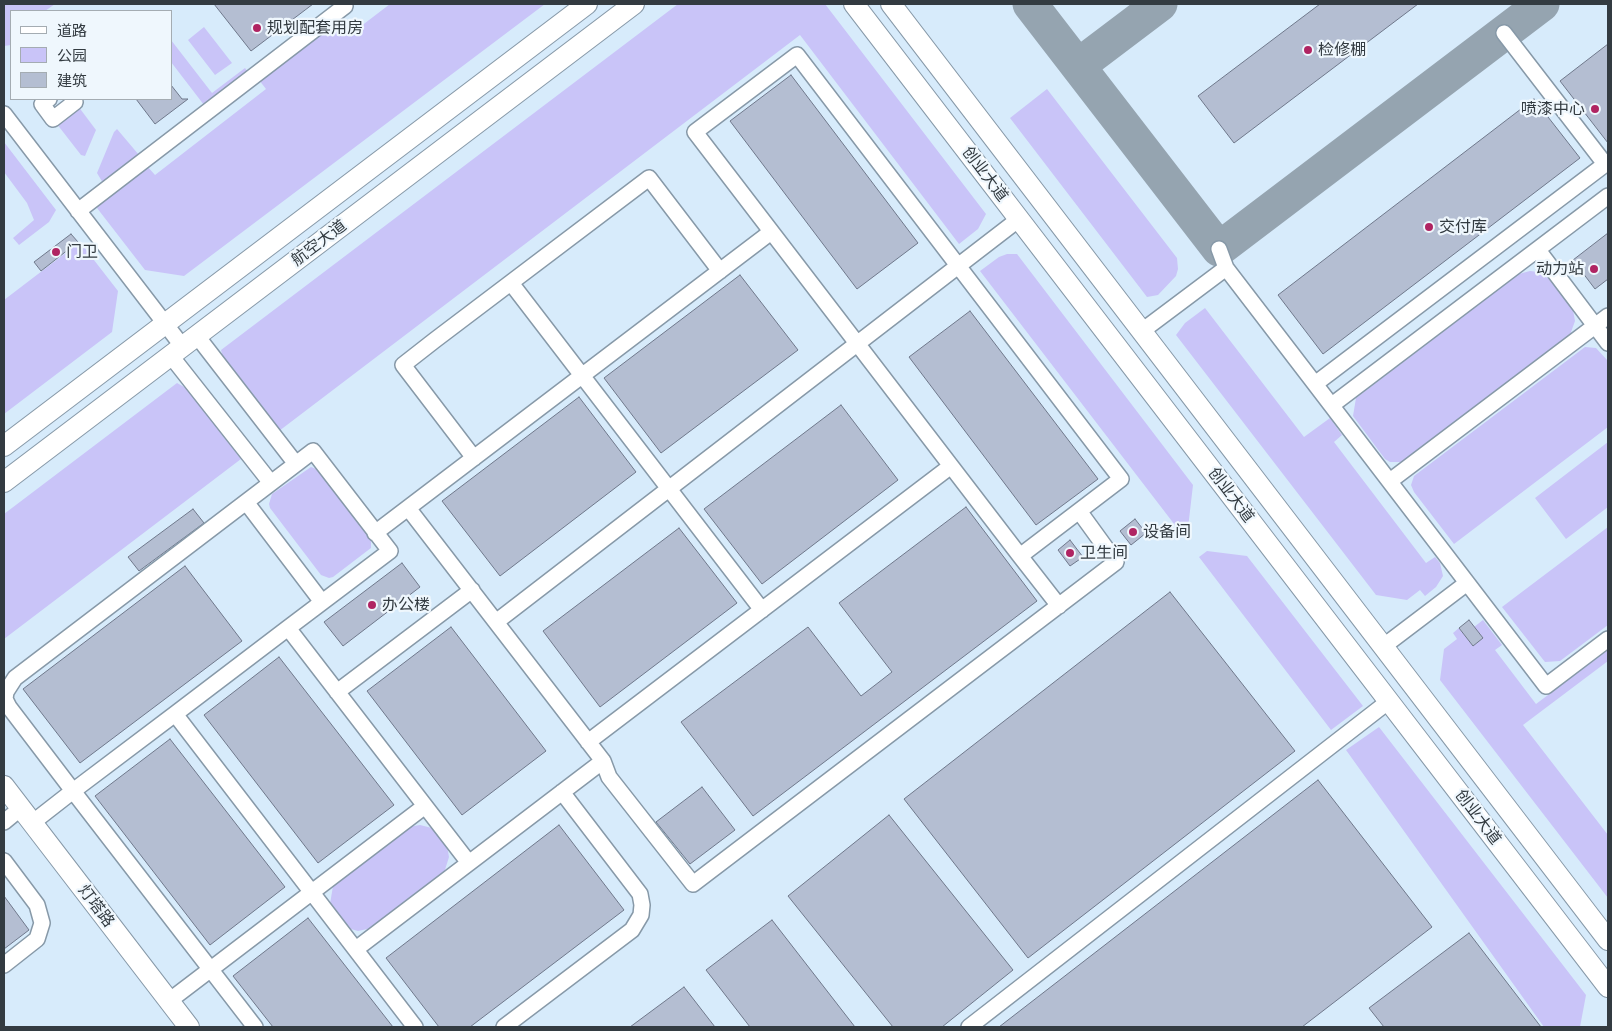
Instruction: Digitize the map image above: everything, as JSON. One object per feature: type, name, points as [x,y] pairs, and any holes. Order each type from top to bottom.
[{"type":"main road","name":"航空大道","points":[[4,446],[587,4]]},
{"type":"main road","name":"航空大道","points":[[4,482],[634,4]]},
{"type":"main road","name":"创业大道","points":[[854,4],[1608,987]]},
{"type":"main road","name":"创业大道","points":[[891,4],[1608,940]]},
{"type":"main road","name":"灯塔路","points":[[4,786],[189,1027]]},
{"type":"street","points":[[78,211],[345,6]]},
{"type":"street","points":[[1315,384],[1606,163],[1504,33]]},
{"type":"street","points":[[1020,556],[1121,479],[796,55],[695,132],[857,344],[1020,556],[1059,606]]},
{"type":"street","points":[[48,100],[42,104],[53,119],[75,102],[73,100]]},
{"type":"street","points":[[4,114],[183,346],[296,464]]},
{"type":"street","points":[[474,458],[403,365],[649,178],[720,271]]},
{"type":"street","points":[[1332,405],[1608,196]]},
{"type":"street","points":[[496,622],[1019,219]]},
{"type":"street","points":[[375,533],[771,232]]},
{"type":"street","points":[[1218,249],[1226,268],[1546,686],[1608,639]]},
{"type":"street","points":[[1538,250],[1608,342]]},
{"type":"street","points":[[1142,331],[1226,268]]},
{"type":"street","points":[[511,283],[762,610]]},
{"type":"street","points":[[1390,481],[1608,316]]},
{"type":"street","points":[[183,346],[271,483]]},
{"type":"street","points":[[4,822],[27,816],[74,791],[390,551],[313,451],[9,684],[5,699],[9,707],[74,791],[255,1027]]},
{"type":"street","points":[[588,742],[951,466]]},
{"type":"street","points":[[246,502],[322,602]]},
{"type":"street","points":[[408,508],[603,761],[609,777],[693,884],[1116,562],[1078,511]]},
{"type":"street","points":[[1384,646],[1467,583]]},
{"type":"street","points":[[337,692],[472,590]]},
{"type":"street","points":[[288,628],[469,863]]},
{"type":"street","points":[[969,1027],[1389,701]]},
{"type":"street","points":[[175,714],[415,1027]]},
{"type":"street","points":[[356,949],[603,761]]},
{"type":"street","points":[[504,1027],[632,930],[641,915],[640,894],[562,792]]},
{"type":"street","points":[[169,1001],[425,806]]},
{"type":"street","points":[[4,861],[37,905],[42,924],[37,939],[4,965]]},
{"type":"green space","points":[[4,4],[55,4],[46,10],[10,10],[10,45],[4,46]]},
{"type":"green space","points":[[390,4],[545,4],[184,276],[145,270],[97,208],[98,205],[147,166],[155,175],[266,89],[259,80],[329,26],[341,22],[356,30]]},
{"type":"green space","points":[[678,4],[825,4],[986,214],[978,229],[959,244],[800,35],[279,431],[223,358],[221,350]]},
{"type":"green space","points":[[204,27],[232,63],[215,75],[188,40]]},
{"type":"green space","points":[[172,41],[212,93],[245,68],[248,72],[204,105],[172,63]]},
{"type":"green space","points":[[1047,89],[1177,258],[1178,269],[1176,276],[1158,295],[1147,297],[1010,118]]},
{"type":"green space","points":[[75,102],[96,130],[85,156],[81,155],[53,119]]},
{"type":"green space","points":[[117,129],[139,155],[103,183],[97,173]]},
{"type":"green space","points":[[4,142],[56,210],[49,222],[19,245],[13,238],[34,220],[27,203],[4,172]]},
{"type":"green space","points":[[80,242],[118,291],[112,332],[4,414],[4,300]]},
{"type":"green space","points":[[1007,254],[1017,254],[1193,485],[1188,528],[1181,533],[980,271],[999,257]]},
{"type":"green space","points":[[1530,271],[1538,272],[1549,279],[1573,310],[1575,321],[1570,335],[1403,462],[1390,462],[1385,459],[1353,416],[1356,398],[1519,274]]},
{"type":"green space","points":[[1205,308],[1304,437],[1330,418],[1342,435],[1334,442],[1426,563],[1435,557],[1440,563],[1443,576],[1436,587],[1425,596],[1420,590],[1407,600],[1376,595],[1176,335],[1185,323]]},
{"type":"green space","points":[[1585,347],[1596,348],[1608,361],[1608,427],[1454,544],[1414,492],[1411,485],[1414,476]]},
{"type":"green space","points":[[177,383],[186,388],[241,459],[4,639],[4,514]]},
{"type":"green space","points":[[1608,442],[1608,507],[1566,539],[1535,498]]},
{"type":"green space","points":[[311,467],[319,470],[371,539],[371,548],[333,577],[329,578],[321,575],[270,508],[269,504],[272,494]]},
{"type":"green space","points":[[1608,527],[1608,625],[1560,661],[1545,662],[1502,607]]},
{"type":"green space","points":[[1207,551],[1247,556],[1363,706],[1331,730],[1199,557]]},
{"type":"green space","points":[[1483,620],[1502,645],[1495,650],[1536,704],[1608,650],[1608,661],[1523,725],[1608,835],[1608,898],[1440,680],[1444,649],[1457,639],[1453,633],[1459,628],[1473,646],[1483,638],[1474,627]]},
{"type":"green space","points":[[1379,727],[1586,995],[1580,1027],[1544,1027],[1346,750]]},
{"type":"green space","points":[[420,825],[432,828],[447,846],[449,857],[444,873],[372,928],[358,931],[351,929],[330,904],[333,886],[408,827]]},
{"type":"building","name":"规划配套用房","points":[[214,4],[313,4],[251,51]]},
{"type":"building","name":"检修棚","points":[[1320,4],[1418,4],[1234,143],[1198,96]]},
{"type":"building","name":"喷漆中心","points":[[1608,44],[1608,143],[1560,81]]},
{"type":"building","points":[[791,75],[918,243],[857,289],[730,121]]},
{"type":"building","points":[[172,86],[182,99],[188,99],[155,124],[137,100],[172,100]]},
{"type":"building","name":"交付库","points":[[1534,99],[1580,158],[1323,354],[1278,295]]},
{"type":"building","name":"动力站","points":[[1608,233],[1608,279],[1595,289],[1573,260]]},
{"type":"building","name":"门卫","points":[[71,234],[78,242],[41,271],[34,262]]},
{"type":"building","points":[[740,275],[798,350],[661,453],[604,378]]},
{"type":"building","points":[[970,311],[1098,479],[1036,525],[909,357]]},
{"type":"building","points":[[579,397],[636,472],[500,576],[442,501]]},
{"type":"building","points":[[841,405],[898,480],[762,584],[704,509]]},
{"type":"building","points":[[966,507],[1037,601],[753,816],[681,722],[808,627],[861,696],[892,672],[839,603]]},
{"type":"building","points":[[193,509],[204,523],[139,571],[128,557]]},
{"type":"building","name":"设备间","points":[[1135,519],[1146,533],[1131,545],[1120,531]]},
{"type":"building","points":[[679,528],[737,603],[600,707],[543,631]]},
{"type":"building","name":"卫生间","points":[[1070,540],[1083,557],[1070,566],[1058,550]]},
{"type":"building","name":"办公楼","points":[[402,563],[420,587],[343,646],[324,622]]},
{"type":"building","points":[[185,566],[242,641],[80,763],[23,689]]},
{"type":"building","points":[[1170,592],[1295,751],[1028,958],[904,799]]},
{"type":"building","points":[[1469,620],[1483,638],[1473,646],[1459,628]]},
{"type":"building","points":[[451,627],[546,751],[462,815],[367,691]]},
{"type":"building","points":[[279,657],[394,805],[318,863],[204,715]]},
{"type":"building","points":[[170,739],[285,887],[210,945],[95,796]]},
{"type":"building","points":[[1318,780],[1432,927],[1302,1027],[999,1027]]},
{"type":"building","points":[[702,787],[735,830],[690,864],[656,822]]},
{"type":"building","points":[[889,815],[1013,970],[942,1027],[893,1027],[788,896]]},
{"type":"building","points":[[559,825],[624,910],[470,1027],[439,1027],[386,958]]},
{"type":"building","points":[[4,896],[29,930],[4,949]]},
{"type":"building","points":[[308,918],[393,1027],[273,1027],[233,976]]},
{"type":"building","points":[[772,920],[855,1027],[750,1027],[706,970]]},
{"type":"building","points":[[1469,933],[1541,1027],[1384,1027],[1369,1008]]},
{"type":"building","points":[[684,987],[715,1027],[630,1027]]},
{"type":"taxiway","points":[[1030,4],[1219,249],[1542,4]]},
{"type":"taxiway","points":[[1078,66],[1160,4]]},
{"type":"place","name":"规划配套用房","points":[[257,28]]},
{"type":"place","name":"检修棚","points":[[1308,50]]},
{"type":"place","name":"喷漆中心","points":[[1595,109]]},
{"type":"place","name":"交付库","points":[[1429,227]]},
{"type":"place","name":"门卫","points":[[56,252]]},
{"type":"place","name":"动力站","points":[[1594,269]]},
{"type":"place","name":"设备间","points":[[1133,532]]},
{"type":"place","name":"卫生间","points":[[1070,553]]},
{"type":"place","name":"办公楼","points":[[372,605]]}]
